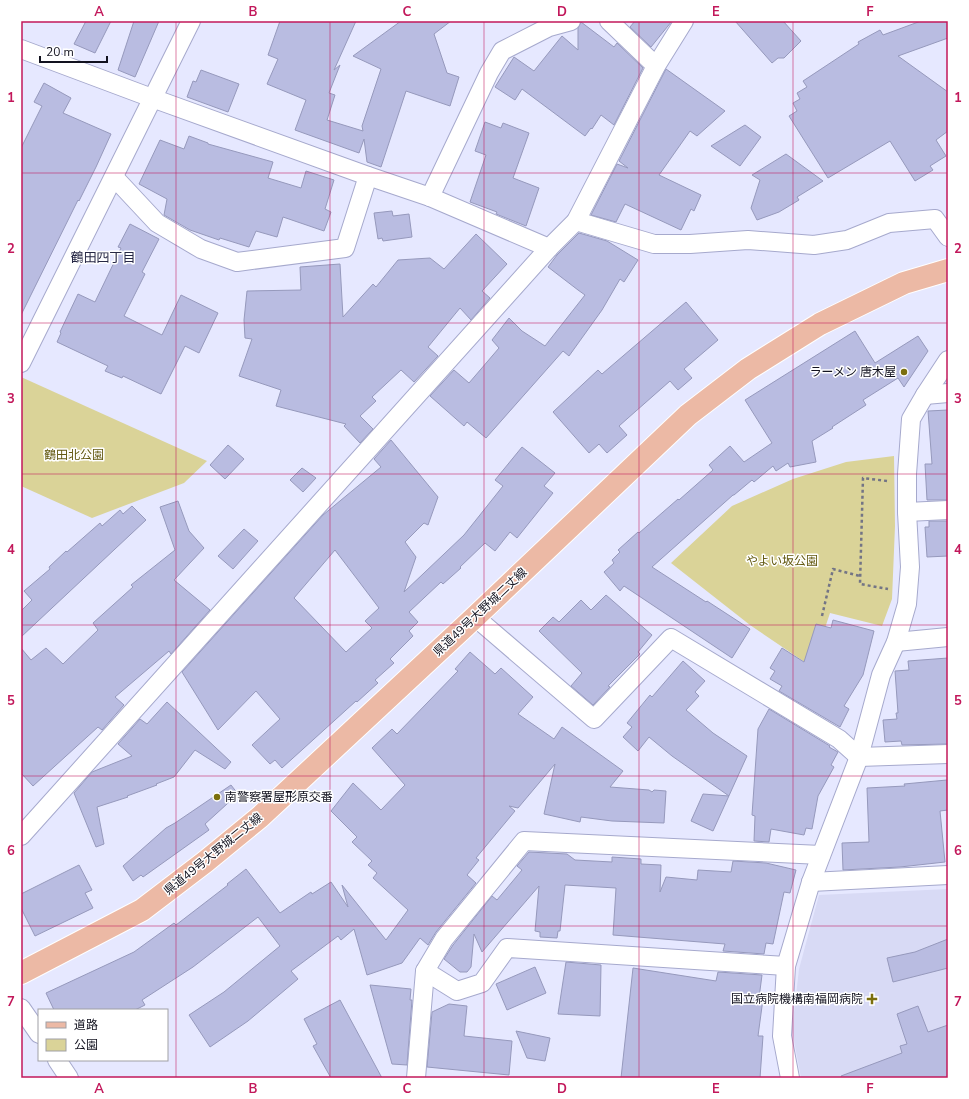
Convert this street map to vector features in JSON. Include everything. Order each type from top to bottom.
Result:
[{"type":"main road","name":"県道49号大野城二丈線","points":[[21,973],[142,910],[205,862],[260,817],[475,617],[688,415],[748,369],[820,324],[904,283],[948,270]]},
{"type":"street","points":[[21,363],[191,21]]},
{"type":"street","points":[[430,197],[489,73],[502,52],[549,27],[571,21]]},
{"type":"street","points":[[609,21],[656,66]]},
{"type":"street","points":[[21,836],[549,248],[576,221],[656,66],[684,21]]},
{"type":"street","points":[[22,52],[430,197],[549,248]]},
{"type":"street","points":[[114,177],[157,223],[201,249],[236,262],[345,248],[368,176]]},
{"type":"street","points":[[576,221],[654,244],[690,244],[748,240],[814,245],[847,240],[889,223],[935,219],[948,237]]},
{"type":"street","points":[[790,1078],[782,1036],[786,966],[811,882],[859,757],[881,675],[896,642],[907,604],[910,567],[907,512],[907,474],[911,420],[925,394],[948,360]]},
{"type":"street","points":[[925,394],[948,393]]},
{"type":"street","points":[[907,512],[948,510]]},
{"type":"street","points":[[475,617],[594,719],[671,638],[839,739],[859,757],[948,754]]},
{"type":"street","points":[[896,642],[948,636]]},
{"type":"street","points":[[416,1078],[425,971],[444,939],[524,841],[821,855]]},
{"type":"street","points":[[811,882],[948,874]]},
{"type":"street","points":[[425,971],[457,991],[482,983],[507,948],[786,966]]},
{"type":"street","points":[[21,1008],[38,1033]]},
{"type":"street","points":[[58,1061],[69,1078]]},
{"type":"path","points":[[889,589],[860,584],[860,576],[863,478],[890,482]]},
{"type":"path","points":[[822,616],[833,569],[860,576]]},
{"type":"shaded area","name":"国立病院機構南福岡病院","points":[[948,889],[948,1078],[801,1078],[792,1030],[799,969],[819,895]]},
{"type":"green space","name":"鶴田北公園","points":[[21,377],[207,461],[184,483],[92,518],[21,486]]},
{"type":"green space","name":"やよい坂公園","points":[[894,456],[895,526],[892,599],[882,626],[830,613],[812,667],[750,625],[671,563],[732,506],[793,479],[846,462]]},
{"type":"building","points":[[86,21],[111,21],[95,53],[74,44]]},
{"type":"building","points":[[134,21],[159,21],[135,77],[118,70]]},
{"type":"building","points":[[280,21],[356,21],[334,70],[340,65],[329,93],[335,95],[327,120],[363,131],[362,126],[381,69],[353,56],[401,21],[451,21],[434,34],[447,73],[459,77],[450,106],[406,91],[381,167],[367,162],[364,139],[359,153],[295,130],[306,100],[267,84],[278,59],[268,55]]},
{"type":"building","points":[[635,21],[672,21],[651,47],[630,27]]},
{"type":"building","points":[[735,21],[783,21],[801,41],[784,58],[778,58],[772,63]]},
{"type":"building","points":[[921,21],[948,21],[948,38],[898,56],[948,92],[948,131],[936,140],[946,156],[930,166],[933,170],[915,181],[890,141],[828,178],[789,116],[797,111],[793,103],[800,99],[797,93],[807,87],[803,81],[859,44],[858,42],[880,30],[883,35]]},
{"type":"building","points":[[581,22],[614,47],[617,43],[643,68],[614,125],[601,115],[592,129],[591,128],[585,136],[522,89],[515,100],[495,87],[514,57],[534,71],[562,36],[578,50],[578,28]]},
{"type":"building","points":[[666,69],[725,111],[697,136],[690,131],[659,175],[701,195],[694,211],[691,209],[681,230],[625,204],[616,222],[591,215],[617,164],[628,168],[619,161]]},
{"type":"building","points":[[201,70],[239,84],[228,112],[187,97],[193,81],[196,82]]},
{"type":"building","points":[[44,83],[71,98],[63,113],[111,134],[96,167],[21,315],[21,148],[42,106],[34,102]]},
{"type":"building","points":[[485,122],[501,128],[503,123],[529,133],[513,178],[539,188],[526,226],[496,214],[497,212],[470,202],[486,155],[475,151]]},
{"type":"building","points":[[745,125],[761,137],[740,166],[711,146]]},
{"type":"building","points":[[189,136],[208,144],[273,162],[268,178],[301,188],[306,171],[334,180],[325,209],[331,212],[324,231],[283,217],[277,237],[256,231],[249,247],[220,238],[219,240],[190,230],[164,215],[167,199],[139,184],[160,140],[184,149]]},
{"type":"building","points":[[786,154],[823,181],[797,197],[799,200],[779,212],[757,220],[751,208],[760,180],[752,175]]},
{"type":"building","points":[[392,211],[393,216],[409,214],[412,237],[383,241],[382,238],[378,239],[374,213]]},
{"type":"building","points":[[130,224],[159,239],[142,272],[145,274],[124,316],[162,335],[181,295],[218,313],[199,353],[185,346],[161,394],[123,376],[122,378],[105,371],[108,366],[57,342],[61,333],[60,332],[78,294],[95,302],[121,248],[118,247]]},
{"type":"building","points":[[579,233],[607,241],[638,260],[624,282],[620,279],[602,310],[569,356],[563,351],[486,438],[467,422],[464,426],[430,396],[454,370],[469,383],[499,348],[492,340],[509,318],[522,331],[545,346],[585,295],[548,267],[557,255]]},
{"type":"building","points":[[476,234],[507,264],[482,291],[490,298],[471,320],[460,308],[428,347],[438,356],[414,382],[401,370],[372,397],[376,401],[360,416],[373,429],[360,443],[344,426],[346,424],[276,406],[281,390],[239,376],[252,339],[245,338],[244,320],[247,291],[301,290],[300,267],[340,264],[343,317],[373,284],[376,287],[398,260],[430,258],[444,269]]},
{"type":"building","points":[[686,302],[718,340],[684,369],[692,378],[678,390],[670,381],[619,426],[627,435],[607,453],[599,444],[589,453],[553,412],[598,370],[602,374]]},
{"type":"building","points":[[855,331],[875,363],[918,336],[928,351],[904,387],[898,378],[863,400],[866,405],[812,441],[816,462],[790,467],[788,463],[776,471],[773,466],[754,482],[752,480],[733,495],[652,567],[750,629],[732,658],[624,586],[620,591],[604,572],[614,563],[612,560],[620,552],[618,550],[713,470],[709,465],[730,446],[744,462],[772,443],[745,400]]},
{"type":"building","points":[[948,410],[948,500],[927,500],[925,464],[932,464],[928,411]]},
{"type":"building","points":[[391,440],[438,497],[428,525],[424,523],[405,542],[416,557],[404,592],[464,535],[503,486],[495,480],[522,447],[555,473],[544,486],[553,493],[517,538],[510,532],[495,551],[485,543],[460,567],[461,568],[443,584],[441,582],[409,612],[418,622],[409,631],[413,636],[390,659],[394,663],[375,680],[378,683],[282,768],[275,760],[270,764],[252,745],[280,719],[256,691],[218,730],[182,672],[323,515],[381,467],[374,459]],"holes":[[[335,550],[379,608],[365,621],[372,628],[346,652],[294,598]]]},
{"type":"building","points":[[228,445],[244,459],[225,479],[210,465]]},
{"type":"building","points":[[302,468],[316,478],[303,492],[290,480]]},
{"type":"building","points":[[178,501],[189,531],[204,548],[174,580],[210,610],[171,654],[169,651],[115,697],[124,705],[102,730],[98,727],[33,786],[21,773],[21,648],[31,660],[46,648],[63,664],[98,630],[93,623],[133,587],[131,585],[175,550],[160,507]]},
{"type":"building","points":[[132,506],[146,520],[21,637],[21,611],[32,600],[24,591],[50,569],[49,567],[66,551],[67,552],[100,523],[102,526],[120,510],[123,514]]},
{"type":"building","points":[[929,521],[948,521],[948,556],[927,557],[925,527],[929,527]]},
{"type":"building","points":[[244,529],[258,541],[233,569],[218,556]]},
{"type":"building","points":[[606,595],[652,635],[638,652],[640,654],[608,686],[610,687],[593,705],[571,686],[582,673],[539,631],[553,617],[559,622],[581,600],[591,610]]},
{"type":"building","points":[[833,620],[874,631],[863,675],[844,706],[849,709],[840,727],[779,691],[782,686],[770,679],[775,671],[770,668],[782,648],[804,662],[816,624],[831,628]]},
{"type":"building","points":[[470,652],[495,674],[501,668],[533,697],[518,714],[554,739],[562,727],[623,771],[610,787],[649,790],[652,792],[654,790],[666,791],[664,823],[612,821],[581,817],[580,822],[544,814],[555,764],[518,808],[509,806],[515,811],[476,858],[479,860],[467,875],[476,883],[436,932],[428,945],[420,938],[402,963],[367,975],[354,929],[341,940],[338,936],[291,971],[298,979],[248,1021],[210,1047],[189,1015],[224,992],[280,946],[258,917],[193,967],[142,1000],[145,1005],[137,1009],[54,1009],[46,993],[134,952],[174,923],[176,925],[228,885],[227,884],[246,869],[280,913],[311,892],[312,894],[331,882],[348,907],[342,885],[386,940],[408,910],[373,878],[377,873],[368,865],[372,861],[352,842],[357,837],[331,811],[353,783],[381,810],[405,785],[372,748],[392,729],[397,734],[458,671],[455,669]]},
{"type":"building","points":[[948,658],[948,744],[902,745],[901,741],[885,742],[883,720],[897,719],[896,713],[898,713],[895,671],[909,670],[908,661]]},
{"type":"building","points":[[683,661],[705,681],[695,692],[699,696],[686,710],[713,733],[747,756],[729,796],[672,756],[649,737],[638,751],[623,737],[632,727],[627,723],[650,695],[652,697]]},
{"type":"building","points":[[167,702],[231,762],[225,769],[195,750],[174,777],[127,796],[128,797],[97,807],[104,844],[96,847],[74,793],[92,772],[132,756],[118,744],[140,719],[147,724]]},
{"type":"building","points":[[769,709],[838,752],[831,765],[834,767],[818,796],[812,829],[806,828],[804,835],[771,829],[769,842],[754,841],[755,816],[752,815],[758,729]]},
{"type":"building","points":[[947,780],[948,810],[940,811],[945,862],[900,867],[843,870],[842,843],[869,842],[867,788],[905,786],[904,784]]},
{"type":"building","points":[[231,785],[238,794],[205,824],[209,830],[143,877],[141,875],[133,881],[123,866],[166,828]]},
{"type":"building","points":[[703,794],[729,796],[713,831],[691,821]]},
{"type":"building","points":[[529,852],[567,854],[575,860],[612,862],[612,857],[641,859],[641,864],[661,865],[660,892],[666,877],[697,880],[698,870],[731,872],[733,861],[766,863],[796,870],[790,893],[784,892],[773,944],[766,943],[764,954],[723,951],[725,944],[613,935],[616,888],[565,885],[560,931],[558,931],[557,938],[540,937],[540,932],[535,931],[539,886],[482,952],[474,934],[471,967],[467,972],[460,972],[444,959],[453,945],[492,896],[497,900],[522,870],[517,866]]},
{"type":"building","points":[[79,865],[92,890],[85,893],[93,908],[35,936],[21,908],[21,894]]},
{"type":"building","points":[[948,939],[948,968],[893,982],[887,958],[915,952]]},
{"type":"building","points":[[566,962],[601,965],[600,1016],[558,1014]]},
{"type":"building","points":[[535,967],[546,993],[507,1010],[496,984]]},
{"type":"building","points":[[633,968],[716,981],[718,972],[762,975],[759,998],[763,999],[758,1036],[763,1036],[760,1078],[621,1078]]},
{"type":"building","points":[[370,985],[411,989],[410,1000],[412,1000],[407,1065],[392,1064]]},
{"type":"building","points":[[340,1000],[382,1078],[331,1078],[313,1046],[317,1044],[304,1019]]},
{"type":"building","points":[[449,1004],[467,1006],[464,1036],[512,1041],[509,1075],[427,1067],[432,1012]]},
{"type":"building","points":[[918,1006],[928,1032],[948,1025],[948,1078],[842,1078],[841,1076],[902,1053],[900,1046],[907,1044],[897,1014]]},
{"type":"building","points":[[516,1031],[550,1038],[545,1061],[527,1058]]},
{"type":"place","name":"ラーメン 唐木屋","points":[[904,372]]},
{"type":"place","name":"南警察署屋形原交番","points":[[217,797]]},
{"type":"place","name":"国立病院機構南福岡病院","points":[[872,999]]},
{"type":"district","name":"鶴田四丁目","points":[[103,257]]}]
